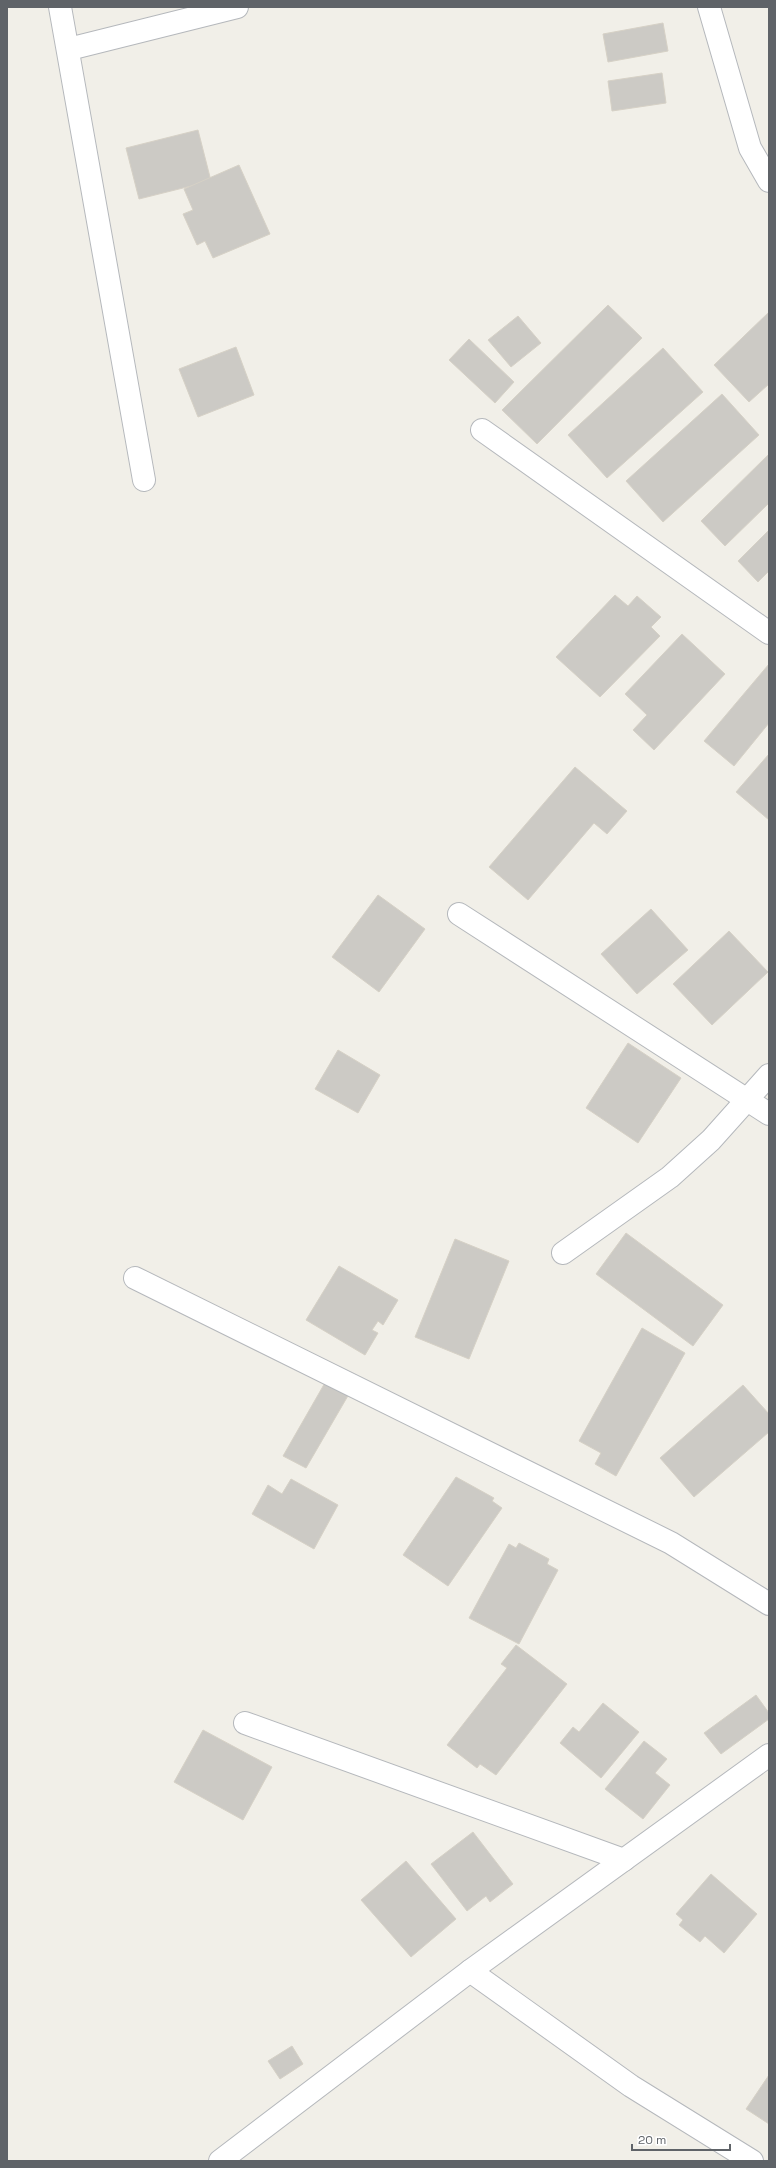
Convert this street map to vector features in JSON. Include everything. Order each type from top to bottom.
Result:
[{"type":"street","points":[[60,7],[69,49],[144,480]]},
{"type":"street","points":[[69,49],[237,7]]},
{"type":"street","points":[[709,7],[750,148],[769,181]]},
{"type":"street","points":[[482,430],[769,633]]},
{"type":"street","points":[[459,914],[745,1100],[769,1114]]},
{"type":"street","points":[[563,1253],[670,1177],[711,1140],[745,1100],[769,1075]]},
{"type":"street","points":[[135,1278],[671,1543],[769,1604]]},
{"type":"street","points":[[245,1722],[624,1860]]},
{"type":"street","points":[[220,2161],[470,1971],[769,1755]]},
{"type":"street","points":[[470,1971],[631,2086],[752,2161]]},
{"type":"building","points":[[663,23],[668,51],[608,62],[603,34]]},
{"type":"building","points":[[662,73],[666,103],[612,111],[608,81]]},
{"type":"building","points":[[198,130],[211,181],[139,199],[126,148]]},
{"type":"building","points":[[239,165],[270,234],[213,258],[205,241],[197,245],[183,214],[193,210],[184,189]]},
{"type":"building","points":[[608,305],[642,338],[537,444],[502,410]]},
{"type":"building","points":[[769,312],[769,384],[749,402],[714,365]]},
{"type":"building","points":[[518,316],[541,343],[511,367],[488,340]]},
{"type":"building","points":[[469,339],[514,382],[495,403],[449,360]]},
{"type":"building","points":[[236,347],[254,395],[198,417],[179,369]]},
{"type":"building","points":[[663,348],[703,392],[607,478],[568,435]]},
{"type":"building","points":[[722,394],[759,435],[663,522],[626,481]]},
{"type":"building","points":[[769,454],[769,503],[725,546],[701,521]]},
{"type":"building","points":[[769,530],[769,571],[758,582],[738,561]]},
{"type":"building","points":[[615,595],[628,606],[637,596],[661,617],[651,627],[660,636],[600,697],[556,657]]},
{"type":"building","points":[[682,634],[725,674],[654,750],[633,730],[647,715],[625,694]]},
{"type":"building","points":[[769,664],[769,723],[734,766],[704,741]]},
{"type":"building","points":[[769,754],[769,820],[736,792]]},
{"type":"building","points":[[575,767],[627,811],[607,834],[594,823],[528,900],[489,867]]},
{"type":"building","points":[[378,895],[425,929],[379,992],[332,957]]},
{"type":"building","points":[[651,909],[688,950],[637,994],[601,954]]},
{"type":"building","points":[[729,931],[768,972],[712,1025],[673,984]]},
{"type":"building","points":[[628,1043],[681,1078],[638,1143],[586,1108]]},
{"type":"building","points":[[338,1050],[380,1075],[358,1113],[315,1089]]},
{"type":"building","points":[[626,1233],[723,1305],[693,1346],[596,1274]]},
{"type":"building","points":[[455,1239],[509,1261],[469,1359],[415,1337]]},
{"type":"building","points":[[339,1266],[398,1300],[383,1325],[378,1321],[372,1330],[378,1333],[365,1355],[306,1320]]},
{"type":"building","points":[[642,1328],[685,1353],[616,1476],[595,1464],[601,1453],[579,1441]]},
{"type":"building","points":[[326,1381],[349,1394],[306,1468],[283,1456]]},
{"type":"building","points":[[743,1385],[769,1414],[769,1432],[694,1497],[660,1458]]},
{"type":"building","points":[[456,1477],[494,1498],[492,1501],[502,1508],[448,1586],[403,1555]]},
{"type":"building","points":[[291,1479],[338,1505],[314,1549],[252,1514],[268,1485],[282,1494]]},
{"type":"building","points":[[519,1543],[549,1559],[547,1564],[558,1570],[519,1644],[469,1618],[509,1544],[516,1548]]},
{"type":"building","points":[[516,1645],[567,1684],[496,1775],[480,1764],[477,1768],[447,1745],[507,1668],[501,1664]]},
{"type":"building","points":[[756,1695],[769,1713],[769,1719],[721,1754],[704,1733]]},
{"type":"building","points":[[603,1703],[639,1732],[601,1778],[560,1743],[573,1727],[579,1732]]},
{"type":"building","points":[[203,1730],[272,1767],[243,1820],[174,1782]]},
{"type":"building","points":[[644,1741],[667,1759],[655,1773],[670,1785],[643,1819],[605,1789]]},
{"type":"building","points":[[473,1832],[513,1884],[490,1902],[486,1896],[467,1911],[431,1864]]},
{"type":"building","points":[[406,1861],[456,1919],[411,1957],[361,1900]]},
{"type":"building","points":[[711,1874],[757,1914],[724,1953],[705,1936],[700,1942],[679,1925],[683,1920],[676,1914]]},
{"type":"building","points":[[292,2046],[303,2064],[280,2079],[268,2061]]},
{"type":"building","points":[[769,2075],[769,2124],[746,2109]]}]
